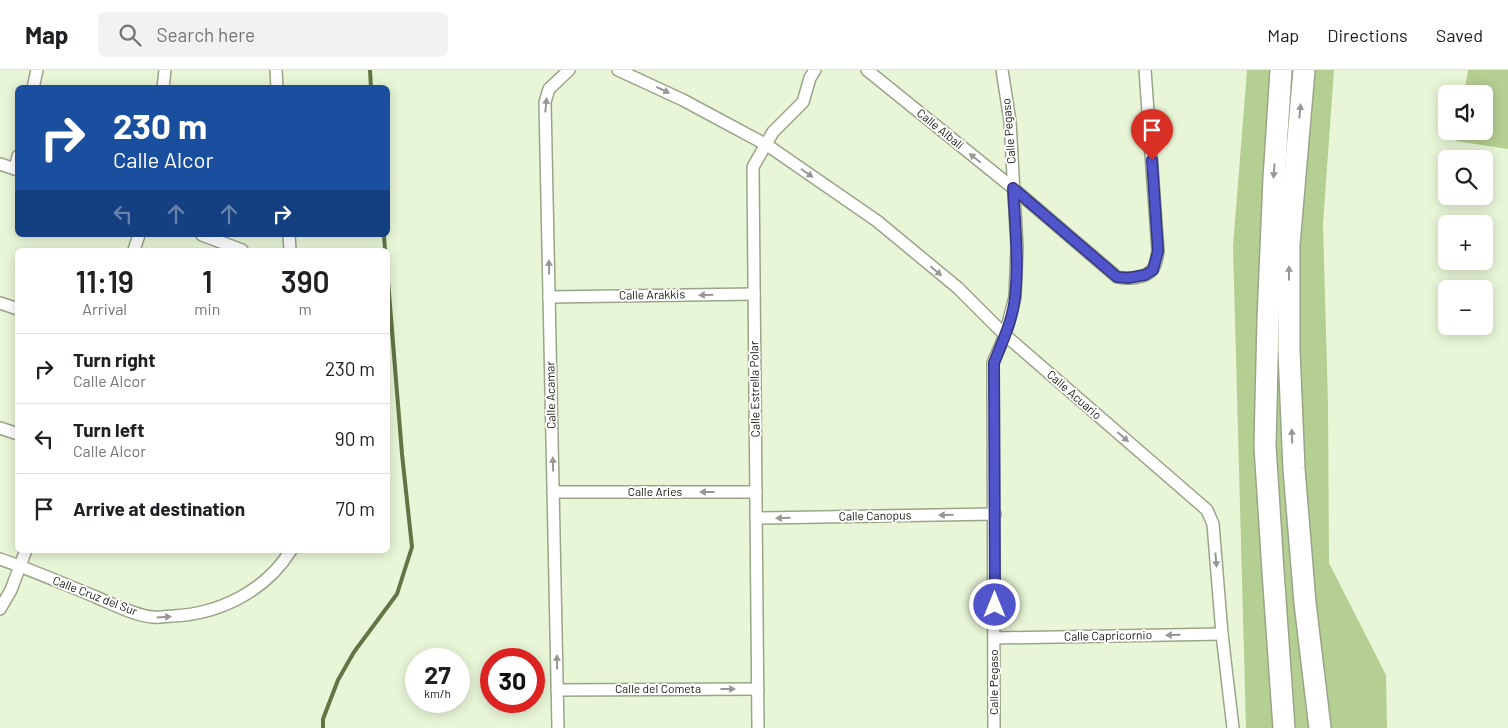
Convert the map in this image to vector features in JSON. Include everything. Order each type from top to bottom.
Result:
[{"type":"highway","points":[[1281,70],[1274,179],[1265,446],[1284,728]]},
{"type":"highway","points":[[1304,70],[1289,244],[1289,351],[1294,469],[1305,603],[1320,728]]},
{"type":"highway","points":[[1268,320],[1272,444],[1280,570],[1298,728]]},
{"type":"highway","points":[[1294,469],[1327,707],[1332,728]]},
{"type":"street","points":[[34,85],[37,70]]},
{"type":"street","points":[[163,85],[165,70]]},
{"type":"street","points":[[276,70],[277,85]]},
{"type":"street","name":"Calle Acamar","points":[[558,728],[545,102],[550,89],[569,70]]},
{"type":"street","points":[[618,70],[683,100],[767,145]]},
{"type":"street","name":"Calle Estrella Polar","points":[[758,728],[753,168],[773,132],[803,102],[814,70]]},
{"type":"street","name":"Calle Albalí","points":[[867,70],[1013,188],[1117,277],[1128,278],[1145,275],[1153,270],[1158,251],[1144,70]]},
{"type":"street","name":"Calle Pegaso","points":[[994,728],[994,363],[1005,336],[1015,297],[1017,247],[1010,121],[1002,70]]},
{"type":"street","name":"Calle Acuario","points":[[767,145],[877,221],[958,288],[1005,336],[1207,510],[1213,524],[1222,634],[1233,728]]},
{"type":"street","points":[[0,164],[15,170]]},
{"type":"street","points":[[207,237],[237,248]]},
{"type":"street","name":"Calle Arakkis","points":[[549,297],[754,294]]},
{"type":"street","points":[[0,303],[15,309]]},
{"type":"street","points":[[0,428],[15,433]]},
{"type":"street","name":"Calle Aries","points":[[553,492],[756,492]]},
{"type":"street","name":"Calle Canopus","points":[[756,518],[994,514]]},
{"type":"street","points":[[0,609],[11,590],[25,553]]},
{"type":"street","name":"Calle Cruz del Sur","points":[[0,559],[122,609],[152,617],[186,615],[226,606],[257,588],[289,553]]},
{"type":"street","name":"Calle Capricornio","points":[[995,638],[1222,634]]},
{"type":"street","name":"Calle del Cometa","points":[[557,690],[758,689]]},
{"type":"green space","points":[[1247,70],[1334,70],[1323,224],[1328,404],[1329,563],[1386,675],[1387,728],[1246,728],[1233,246]]},
{"type":"green space","points":[[1468,70],[1508,70],[1508,149],[1456,141],[1493,140],[1493,85],[1466,85]]},
{"type":"waterway","points":[[370,70],[371,85]]},
{"type":"waterway","points":[[384,237],[385,248]]},
{"type":"waterway","points":[[323,728],[323,719],[338,680],[354,652],[397,594],[412,547],[402,454],[390,306]]},
{"type":"route","points":[[995,605],[994,363],[1005,336],[1015,297],[1017,247],[1013,188],[1117,277],[1128,278],[1145,275],[1153,270],[1158,251],[1152,160]]}]
